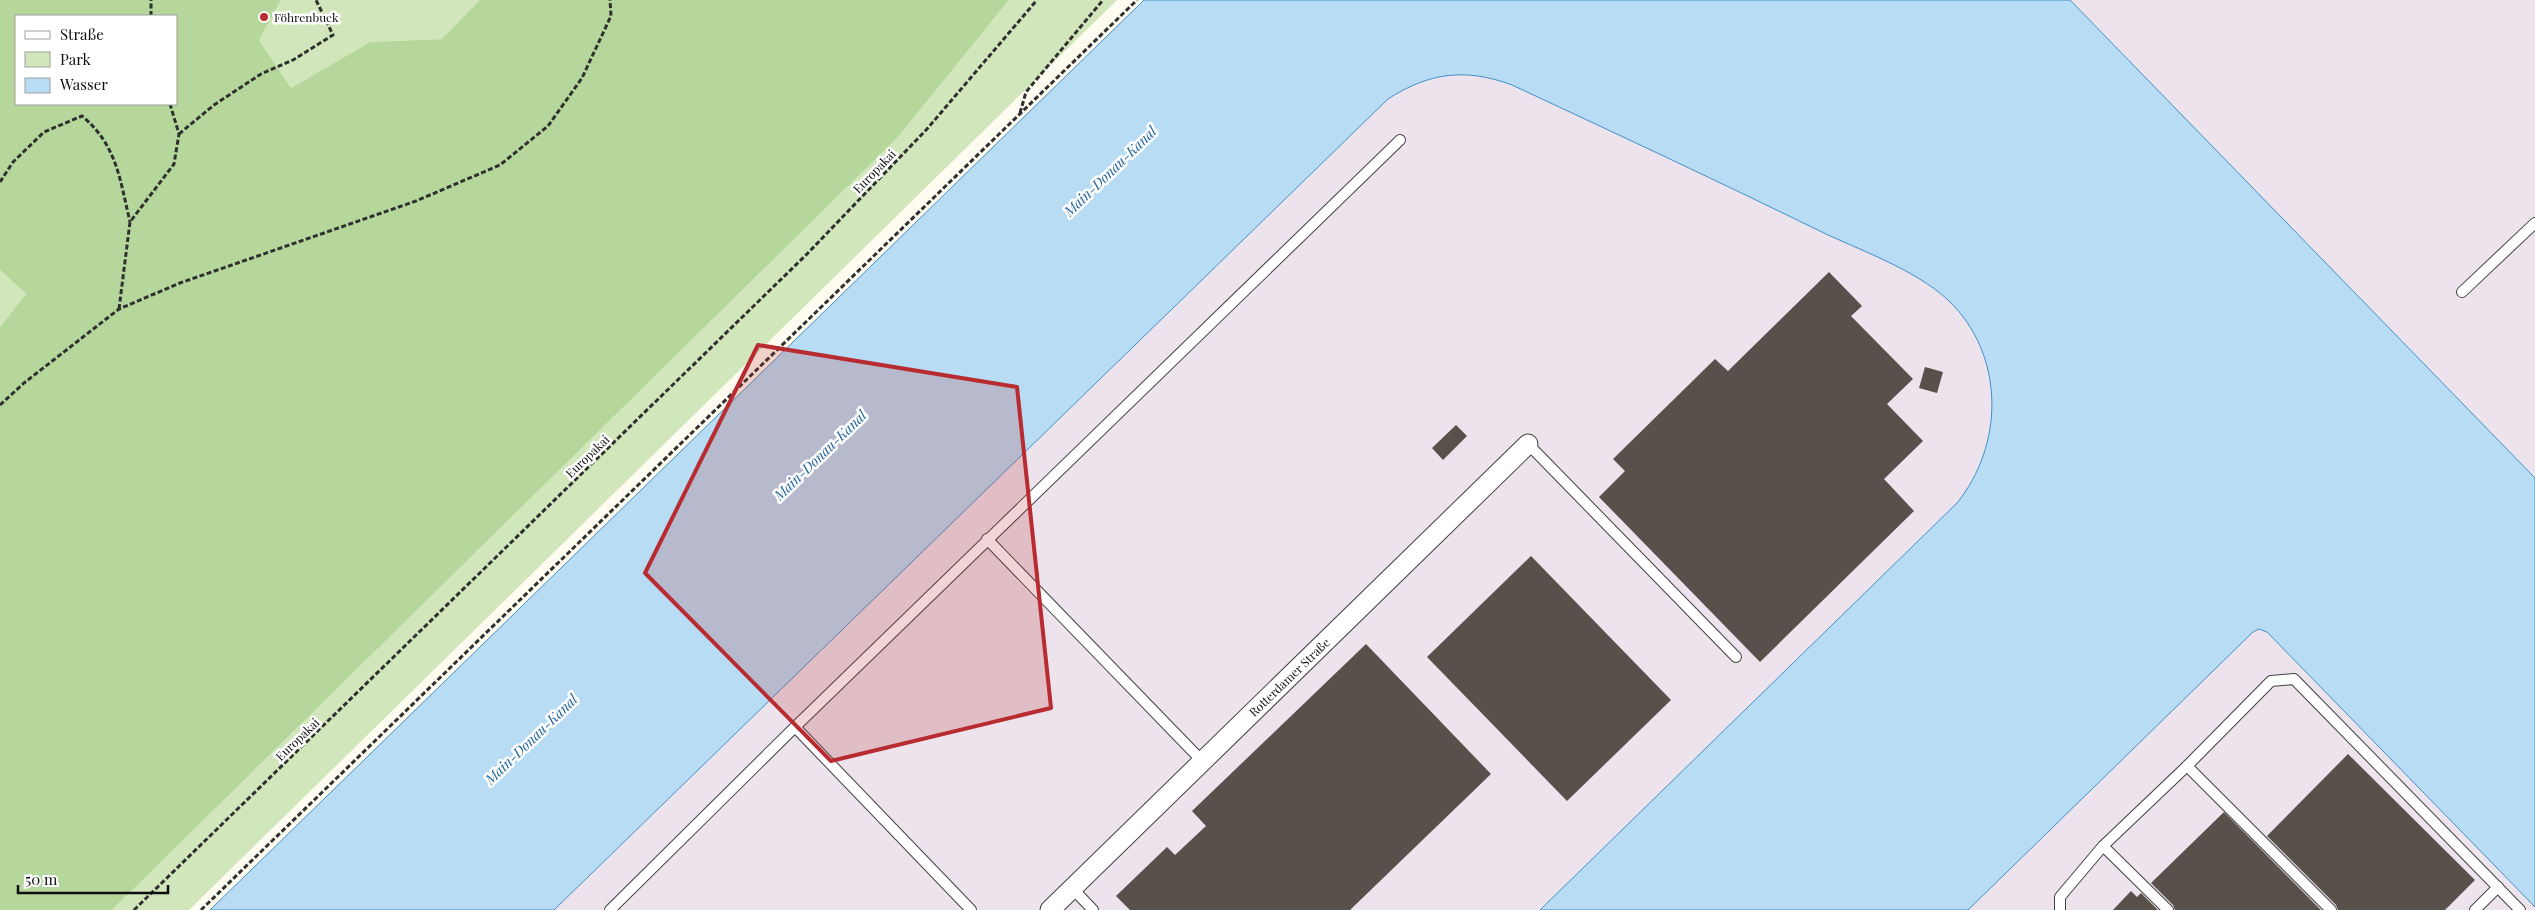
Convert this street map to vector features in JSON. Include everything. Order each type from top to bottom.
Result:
[{"type":"street","name":"Rotterdamer Straße","points":[[1050,910],[1528,444]]},
{"type":"lane","points":[[610,910],[987,539],[1400,140]]},
{"type":"lane","points":[[2462,292],[2535,223]]},
{"type":"lane","points":[[1528,444],[1736,657]]},
{"type":"lane","points":[[987,539],[1203,762]]},
{"type":"lane","points":[[2060,910],[2060,897],[2103,846],[2187,766],[2271,681],[2294,679],[2520,910]]},
{"type":"lane","points":[[795,727],[971,910]]},
{"type":"lane","points":[[2187,766],[2331,910]]},
{"type":"lane","points":[[2103,846],[2168,910]]},
{"type":"lane","points":[[2475,910],[2498,887]]},
{"type":"lane","points":[[1072,888],[1093,910]]},
{"type":"path","points":[[151,0],[151,15]]},
{"type":"path","points":[[179,134],[214,105],[261,74],[293,60],[333,34],[316,0]]},
{"type":"path","points":[[0,405],[24,383],[119,309],[180,283],[416,201],[500,165],[548,126],[582,78],[610,16],[610,0]]},
{"type":"path","name":"Europakai","points":[[134,910],[807,254],[926,129],[1037,0]]},
{"type":"path","points":[[1019,115],[1026,92],[1103,0]]},
{"type":"path","points":[[201,910],[1137,0]]},
{"type":"path","points":[[130,222],[174,164],[179,134],[170,105]]},
{"type":"path","points":[[0,182],[13,162],[44,132],[82,116],[97,128],[115,157],[130,222],[119,309]]},
{"type":"highlighted area","points":[[758,345],[1017,387],[1051,708],[831,761],[645,573]]},
{"type":"shaded area","points":[[1480,0],[2535,0],[2535,910],[554,910],[1371,115]]},
{"type":"green space","points":[[0,0],[281,0],[259,40],[291,88],[370,42],[442,39],[480,0],[1009,0],[898,137],[112,910],[0,910],[0,327],[26,294],[0,270]]},
{"type":"green space","points":[[281,0],[480,0],[443,39],[370,42],[291,88],[259,40]]},
{"type":"green space","points":[[1009,0],[1117,0],[189,910],[112,910],[898,137]]},
{"type":"green space","points":[[0,270],[26,294],[0,327]]},
{"type":"water","name":"Main-Donau-Kanal","points":[[1144,0],[2070,0],[2535,478],[2535,907],[2267,632],[2259,629],[2253,632],[1968,910],[1540,910],[1957,503],[1972,480],[1983,456],[1990,430],[1992,404],[1989,377],[1982,352],[1971,328],[1954,306],[1941,294],[1911,274],[1512,85],[1479,76],[1464,75],[1434,78],[1419,83],[1388,99],[554,910],[210,910]]},
{"type":"building","points":[[1829,272],[1862,306],[1851,316],[1913,379],[1887,404],[1923,441],[1884,479],[1914,511],[1760,662],[1599,497],[1625,471],[1613,459],[1715,359],[1728,371]]},
{"type":"building","points":[[1925,367],[1943,372],[1937,393],[1919,388]]},
{"type":"building","points":[[1456,425],[1467,436],[1443,460],[1432,448]]},
{"type":"building","points":[[1531,556],[1671,700],[1567,801],[1427,657]]},
{"type":"building","points":[[1366,644],[1491,774],[1350,910],[1130,910],[1116,896],[1167,847],[1175,855],[1206,826],[1192,811]]},
{"type":"building","points":[[2348,754],[2475,880],[2445,910],[2338,910],[2336,905],[2267,836]]},
{"type":"building","points":[[2224,812],[2321,910],[2175,910],[2173,905],[2151,883]]},
{"type":"building","points":[[2131,891],[2137,897],[2141,893],[2158,910],[2113,910]]},
{"type":"place","name":"Föhrenbuck","points":[[264,17]]}]
